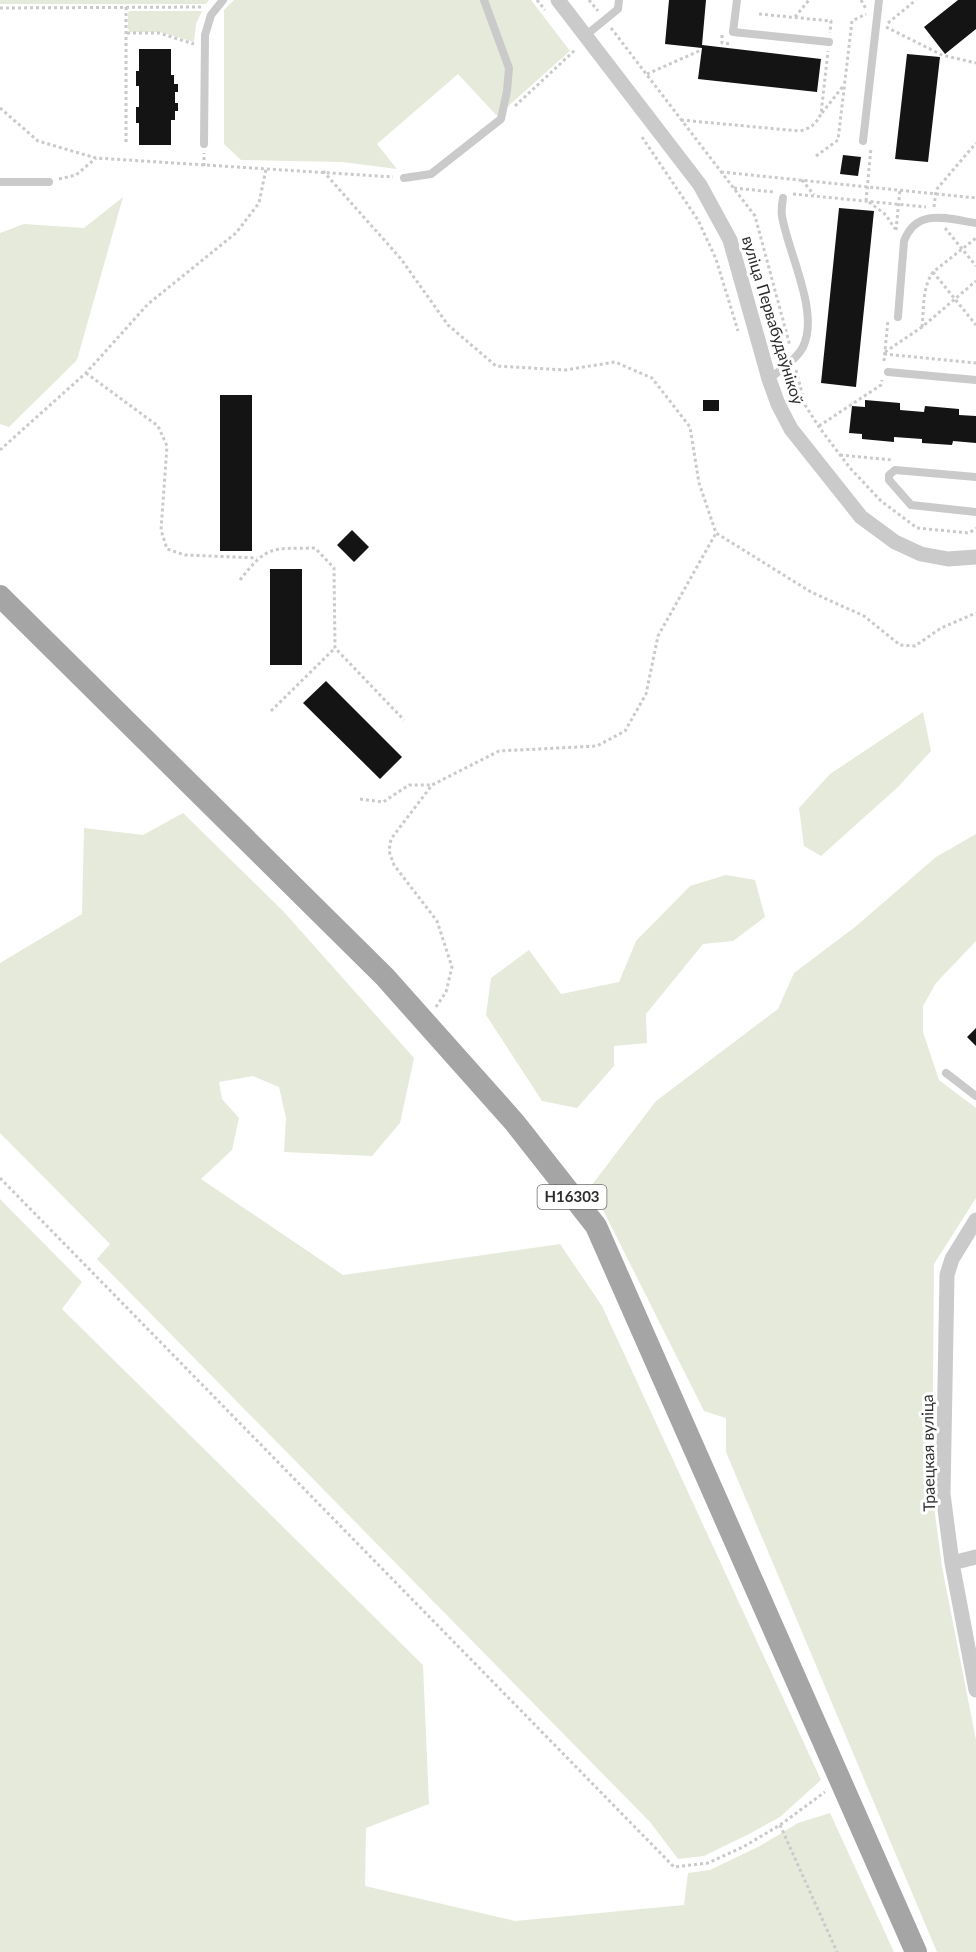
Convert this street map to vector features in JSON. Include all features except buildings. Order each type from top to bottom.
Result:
[{"type":"main road","name":"Н16303","points":[[0,596],[385,978],[515,1123],[596,1226],[916,1952]]},
{"type":"street","name":"вуліца Первабудаўнікоў","points":[[558,0],[700,185],[716,212],[730,240],[769,379],[778,404],[791,429],[861,517],[895,542],[921,554],[948,559],[976,557]]},
{"type":"street","name":"Траецкая вуліца","points":[[976,1220],[951,1259],[947,1275],[943,1494],[952,1563],[976,1690]]},
{"type":"street","points":[[952,1563],[976,1557]]},
{"type":"lane","points":[[204,144],[205,35],[209,21],[224,0]]},
{"type":"lane","points":[[404,178],[431,174],[501,119],[509,68],[484,0]]},
{"type":"lane","points":[[585,36],[618,9],[619,0]]},
{"type":"lane","points":[[737,0],[733,33],[829,42]]},
{"type":"lane","points":[[863,141],[879,0]]},
{"type":"lane","points":[[0,182],[49,182]]},
{"type":"lane","points":[[769,379],[794,359],[802,349],[807,335],[808,322],[807,309],[781,215],[781,195]]},
{"type":"lane","points":[[898,317],[904,241],[907,232],[922,219],[976,223]]},
{"type":"lane","points":[[885,370],[976,380]]},
{"type":"lane","points":[[976,477],[895,470],[889,475],[889,480],[912,505],[976,512]]},
{"type":"lane","points":[[946,1073],[976,1096]]},
{"type":"path","points":[[589,0],[755,216],[805,405],[819,427],[850,468],[881,501],[917,528],[969,533],[976,528]]},
{"type":"path","points":[[795,17],[809,0]]},
{"type":"path","points":[[816,156],[838,140],[852,21],[868,12],[861,0]]},
{"type":"path","points":[[916,0],[885,26],[942,55],[976,63]]},
{"type":"path","points":[[126,7],[126,145]]},
{"type":"path","points":[[0,8],[217,7]]},
{"type":"path","points":[[759,14],[831,21],[821,114]]},
{"type":"path","points":[[126,33],[159,33],[195,44]]},
{"type":"path","points":[[501,119],[575,50]]},
{"type":"path","points":[[646,74],[699,51]]},
{"type":"path","points":[[681,120],[799,131],[813,126],[845,83]]},
{"type":"path","points":[[0,108],[38,141],[96,158],[404,178]]},
{"type":"path","points":[[791,194],[934,208],[936,190],[976,143]]},
{"type":"path","points":[[49,182],[76,175],[96,158]]},
{"type":"path","points":[[0,450],[86,373],[148,304],[236,233],[259,203],[266,169]]},
{"type":"path","points":[[323,171],[401,259],[448,325],[496,366],[566,370],[615,362],[652,378],[690,427],[699,483],[716,533],[811,592],[864,616],[900,645],[915,646],[941,628],[976,613]]},
{"type":"path","points":[[721,172],[976,198]]},
{"type":"path","points":[[802,180],[814,196]]},
{"type":"path","points":[[734,188],[781,195]]},
{"type":"path","points":[[867,201],[885,215],[896,231],[900,190]]},
{"type":"path","points":[[942,226],[976,266]]},
{"type":"path","points":[[922,327],[926,285],[933,272],[976,238]]},
{"type":"path","points":[[933,272],[976,325]]},
{"type":"path","points":[[884,353],[922,327],[976,281]]},
{"type":"path","points":[[819,427],[881,385],[885,370],[884,353],[888,319]]},
{"type":"path","points":[[884,353],[976,363]]},
{"type":"path","points":[[86,373],[158,426],[167,446],[161,530],[167,549],[185,555],[257,558]]},
{"type":"path","points":[[426,1023],[446,992],[452,967],[436,921],[394,865],[389,851],[391,839],[432,786],[499,751],[597,746],[625,731],[646,694],[658,636],[716,533]]},
{"type":"path","points":[[240,580],[257,558],[275,549],[315,548],[334,568],[335,648],[404,720]]},
{"type":"path","points":[[271,711],[335,648]]},
{"type":"path","points":[[360,799],[383,802],[409,786],[432,786]]},
{"type":"path","points":[[0,1178],[674,1867],[708,1863],[742,1847],[780,1826],[841,1780]]},
{"type":"path","points":[[780,1826],[837,1952]]},
{"type":"green space","points":[[0,0],[209,0],[206,4],[0,4]]},
{"type":"green space","points":[[234,0],[531,0],[570,51],[497,116],[458,74],[377,144],[397,169],[342,162],[241,160],[224,144],[224,10]]},
{"type":"green space","points":[[130,11],[202,11],[196,24],[194,42],[160,32],[130,32],[128,13]]},
{"type":"green space","points":[[123,197],[77,360],[9,427],[0,424],[0,233],[24,224],[84,228]]},
{"type":"green space","points":[[923,712],[931,751],[897,788],[821,856],[804,846],[799,808],[830,774]]},
{"type":"green space","points":[[183,813],[284,912],[414,1058],[400,1123],[372,1156],[284,1152],[286,1118],[279,1087],[253,1076],[219,1082],[222,1099],[239,1118],[232,1150],[201,1179],[343,1275],[560,1244],[602,1306],[821,1780],[780,1817],[704,1856],[678,1859],[650,1822],[97,1259],[110,1244],[0,1133],[0,963],[82,914],[84,828],[143,835]]},
{"type":"green space","points":[[976,834],[976,941],[936,983],[923,1006],[923,1032],[939,1080],[976,1108],[976,1198],[934,1264],[932,1491],[942,1567],[976,1740],[976,1952],[937,1952],[726,1452],[726,1418],[704,1411],[591,1186],[656,1101],[778,1009],[794,973],[855,927],[936,857]]},
{"type":"green space","points":[[726,875],[755,880],[765,917],[733,941],[703,944],[646,1014],[647,1043],[614,1046],[614,1066],[577,1108],[542,1101],[486,1015],[491,978],[529,950],[561,994],[619,982],[636,941],[690,886]]},
{"type":"green space","points":[[0,1199],[82,1282],[62,1309],[423,1665],[429,1804],[366,1828],[365,1886],[515,1921],[684,1905],[688,1873],[710,1870],[760,1846],[798,1823],[830,1813],[894,1952],[0,1952]]}]
